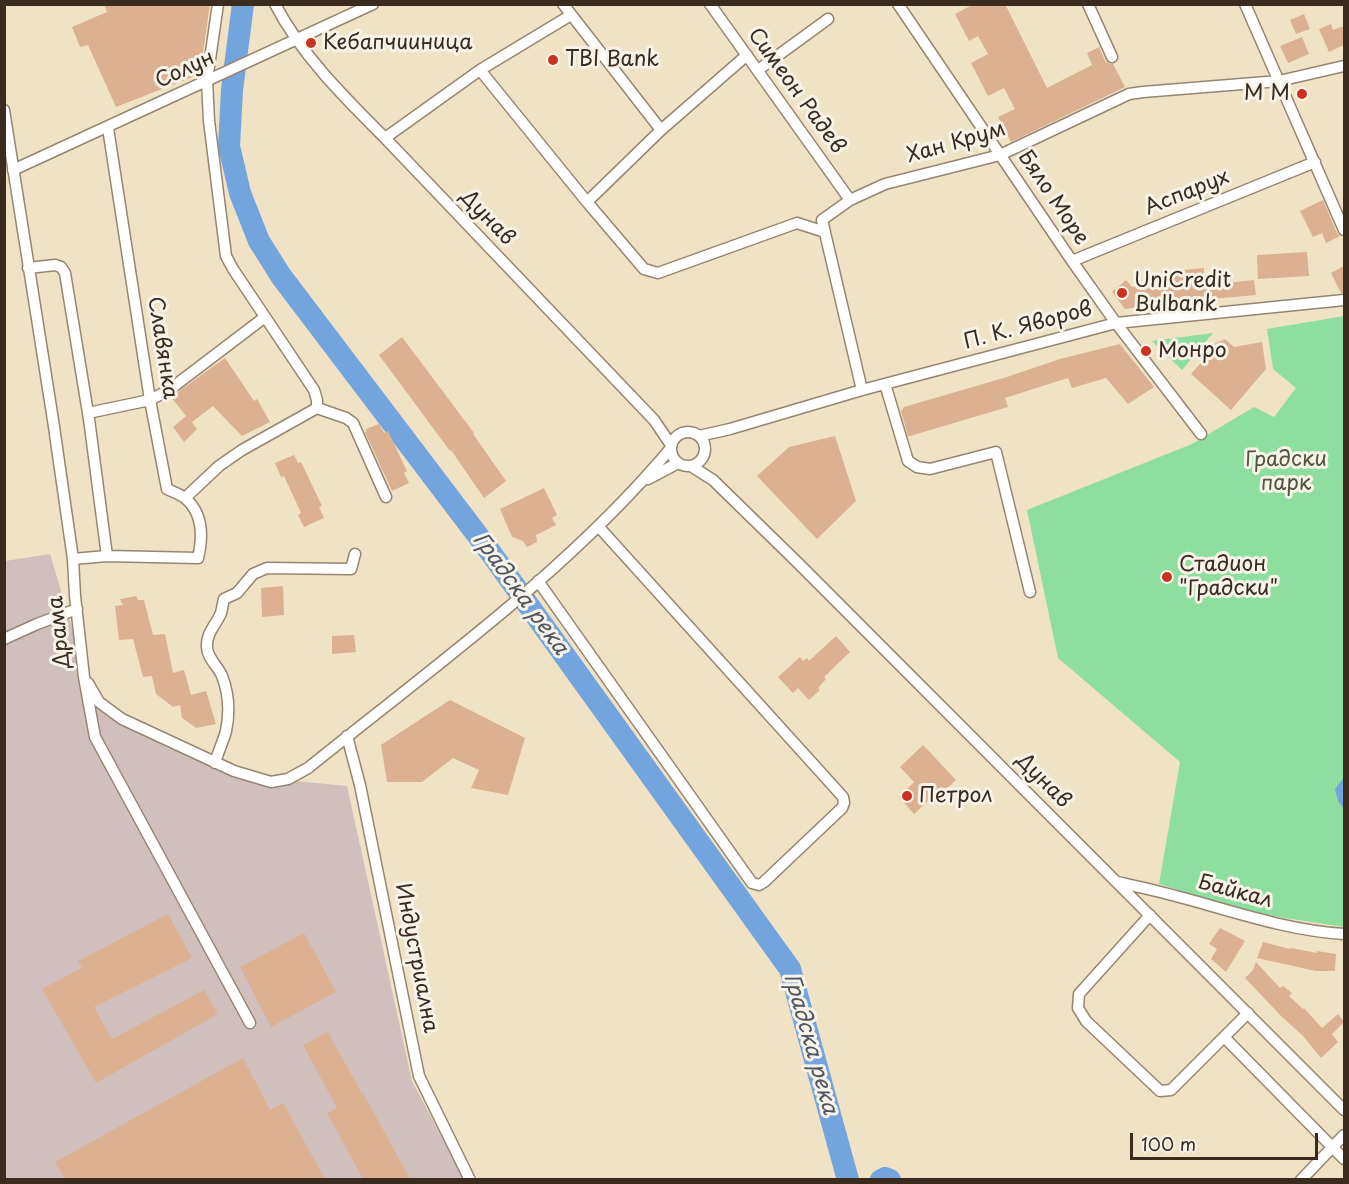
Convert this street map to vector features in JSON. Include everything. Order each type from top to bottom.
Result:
[{"type":"street","points":[[218,4],[207,80],[209,121],[226,256],[232,269],[314,390],[317,408]]},
{"type":"street","name":"Дунав","points":[[275,4],[296,39],[340,94],[385,138],[654,420],[671,447]]},
{"type":"street","name":"Солун","points":[[13,170],[374,4]]},
{"type":"street","points":[[563,4],[661,130]]},
{"type":"street","name":"Симеон Радев","points":[[710,4],[850,200]]},
{"type":"street","name":"Бяло Море","points":[[898,4],[1072,261],[1201,434]]},
{"type":"street","points":[[1088,4],[1112,57]]},
{"type":"street","points":[[1245,4],[1344,230]]},
{"type":"street","points":[[385,138],[480,70],[571,15]]},
{"type":"street","points":[[758,70],[828,19]]},
{"type":"street","points":[[587,202],[661,130],[747,55]]},
{"type":"street","name":"Хан Крум","points":[[825,232],[822,220],[850,200],[885,184],[1000,155],[1129,94],[1279,81],[1344,66]]},
{"type":"street","points":[[480,70],[644,269],[658,273],[797,223],[825,232],[862,390]]},
{"type":"street","name":"Драма","points":[[4,110],[6,140],[13,170],[53,420],[73,559],[84,677],[99,702],[122,719],[234,771],[271,782],[288,778],[308,768],[507,610],[538,581]]},
{"type":"street","name":"Славянка","points":[[107,556],[198,558],[202,542],[200,523],[192,506],[184,498],[167,489],[150,400],[108,128]]},
{"type":"street","name":"Аспарух","points":[[1072,261],[1316,162]]},
{"type":"street","points":[[28,268],[55,265],[61,267],[65,273],[88,413],[107,556],[73,559]]},
{"type":"street","name":"П. К. Яворов","points":[[699,436],[1116,323],[1344,300]]},
{"type":"street","points":[[88,413],[150,400],[169,390],[265,317]]},
{"type":"street","points":[[885,384],[908,461],[917,467],[930,469],[996,452],[1030,592]]},
{"type":"street","points":[[184,498],[219,466],[242,450],[317,408],[346,418],[353,423],[386,497]]},
{"type":"street","name":"Дунав","points":[[654,420],[679,434]]},
{"type":"street","name":"П. К. Яворов","points":[[705,447],[730,429]]},
{"type":"street","points":[[598,526],[843,797],[842,808],[759,885],[752,883],[538,581],[643,482],[679,434],[689,432],[699,436],[705,447],[699,463],[683,466],[671,454],[671,447]]},
{"type":"street","name":"Дунав","points":[[702,459],[713,480]]},
{"type":"street","points":[[643,482],[678,463]]},
{"type":"street","name":"Дунав","points":[[691,466],[713,480],[798,563],[1344,1110]]},
{"type":"street","points":[[215,763],[229,712],[227,691],[221,672],[212,662],[206,649],[209,632],[220,614],[224,599],[237,593],[253,574],[267,568],[351,569],[355,554]]},
{"type":"street","points":[[4,639],[77,609]]},
{"type":"street","points":[[84,677],[95,737],[250,1023]]},
{"type":"street","name":"Индустриална","points":[[347,736],[363,796],[419,1076],[470,1179]]},
{"type":"street","name":"Байкал","points":[[1117,882],[1262,921],[1344,934]]},
{"type":"street","points":[[1150,915],[1079,994],[1078,1008],[1086,1021],[1160,1090],[1171,1090],[1248,1013]]},
{"type":"street","points":[[1224,1037],[1344,1158]]},
{"type":"street","points":[[1301,1179],[1344,1135]]},
{"type":"shaded area","points":[[50,554],[95,704],[264,778],[347,786],[412,1081],[464,1179],[5,1180],[5,561]]},
{"type":"green space","name":"Градски парк","points":[[1344,316],[1344,927],[1259,914],[1159,884],[1180,762],[1058,658],[1027,510],[1192,444],[1254,407],[1274,417],[1296,388],[1273,369],[1267,329]]},
{"type":"green space","points":[[1213,333],[1182,370],[1152,341]]},
{"type":"water","points":[[1344,777],[1344,809],[1338,801],[1335,789]]},
{"type":"building","points":[[104,4],[210,4],[200,74],[116,107],[88,45],[80,47],[72,27],[107,12]]},
{"type":"building","points":[[974,4],[1005,4],[1047,88],[1092,65],[1087,53],[1099,47],[1105,61],[1113,64],[1125,87],[1011,142],[998,117],[1015,109],[1004,88],[988,96],[971,63],[988,54],[978,36],[969,41],[955,14]]},
{"type":"building","points":[[1304,14],[1310,29],[1296,34],[1290,20]]},
{"type":"building","points":[[1331,24],[1333,30],[1344,26],[1344,45],[1329,52],[1319,29]]},
{"type":"building","points":[[1302,37],[1309,54],[1288,63],[1280,46]]},
{"type":"building","points":[[1323,200],[1340,236],[1326,243],[1322,233],[1313,237],[1300,211]]},
{"type":"building","points":[[1307,252],[1309,276],[1258,279],[1257,255]]},
{"type":"building","points":[[1344,266],[1344,293],[1341,293],[1331,273]]},
{"type":"building","points":[[1204,268],[1204,276],[1225,274],[1226,283],[1254,280],[1256,295],[1200,300],[1201,307],[1185,308],[1185,306],[1151,310],[1151,306],[1125,309],[1112,292],[1126,280],[1132,287],[1149,282],[1148,278],[1185,274],[1184,270]]},
{"type":"building","points":[[402,337],[474,433],[506,481],[484,498],[451,450],[379,355]]},
{"type":"building","points":[[1225,339],[1234,347],[1262,342],[1266,369],[1231,410],[1191,374],[1206,357],[1211,345]]},
{"type":"building","points":[[1120,344],[1154,387],[1128,404],[1106,378],[1072,388],[1068,378],[1005,398],[1008,407],[908,436],[901,411],[904,407],[1060,359]]},
{"type":"building","points":[[225,358],[254,401],[257,399],[270,422],[242,436],[213,406],[192,422],[188,417],[197,429],[184,442],[173,427],[186,416],[171,397]]},
{"type":"building","points":[[379,424],[384,433],[388,431],[407,471],[404,473],[409,483],[392,491],[365,432],[366,429]]},
{"type":"building","points":[[835,436],[856,501],[817,539],[757,476],[789,447]]},
{"type":"building","points":[[294,455],[298,463],[301,462],[322,506],[319,507],[324,518],[304,527],[298,515],[301,513],[284,476],[281,477],[275,463]]},
{"type":"building","points":[[544,488],[557,515],[552,518],[556,525],[536,535],[537,542],[527,547],[523,541],[512,537],[500,509]]},
{"type":"building","points":[[283,586],[284,615],[262,617],[261,588]]},
{"type":"building","points":[[136,596],[138,600],[144,600],[153,635],[165,634],[173,673],[184,670],[191,695],[206,691],[216,724],[196,728],[182,718],[180,705],[173,707],[156,694],[152,676],[143,677],[133,639],[119,640],[115,606],[123,605],[120,599]]},
{"type":"building","points":[[354,635],[356,652],[332,654],[332,636]]},
{"type":"building","points":[[836,636],[850,652],[824,677],[826,679],[818,688],[820,690],[809,700],[798,688],[793,693],[778,677],[800,657],[803,661],[807,658],[809,661]]},
{"type":"building","points":[[450,700],[525,738],[508,795],[471,788],[479,770],[453,758],[422,782],[387,782],[381,745]]},
{"type":"building","points":[[923,745],[956,780],[933,802],[930,799],[914,814],[899,797],[914,782],[900,767]]},
{"type":"building","points":[[168,914],[192,958],[94,1007],[112,1039],[204,990],[218,1014],[96,1083],[42,989],[82,968],[78,961]]},
{"type":"building","points":[[1220,928],[1245,941],[1226,972],[1211,959],[1217,949],[1209,944]]},
{"type":"building","points":[[304,933],[336,992],[271,1027],[240,967]]},
{"type":"building","points":[[1263,942],[1290,949],[1336,954],[1335,971],[1316,971],[1257,958]]},
{"type":"building","points":[[1256,962],[1280,988],[1283,986],[1292,993],[1289,996],[1304,1008],[1322,1028],[1338,1014],[1344,1022],[1332,1034],[1338,1042],[1321,1058],[1303,1036],[1245,978],[1253,970]]},
{"type":"building","points":[[328,1032],[410,1179],[363,1179],[327,1113],[337,1108],[303,1045]]},
{"type":"building","points":[[243,1058],[270,1110],[283,1103],[325,1179],[65,1179],[55,1162]]},
{"type":"waterway","name":"Градска река","points":[[243,4],[232,90],[229,146],[240,193],[259,241],[281,276],[488,549],[790,969],[848,1180]]},
{"type":"waterway","name":"Градска река","points":[[881,1180],[885,1178],[890,1180]]},
{"type":"place","name":"Кебапчииница","points":[[311,43]]},
{"type":"place","name":"TBI Bank","points":[[553,60]]},
{"type":"place","name":"M M","points":[[1302,94]]},
{"type":"place","name":"UniCredit Bulbank","points":[[1122,293]]},
{"type":"place","name":"Монро","points":[[1146,351]]},
{"type":"place","name":"Стадион \"Градски\"","points":[[1167,577]]},
{"type":"place","name":"Петрол","points":[[907,796]]}]
